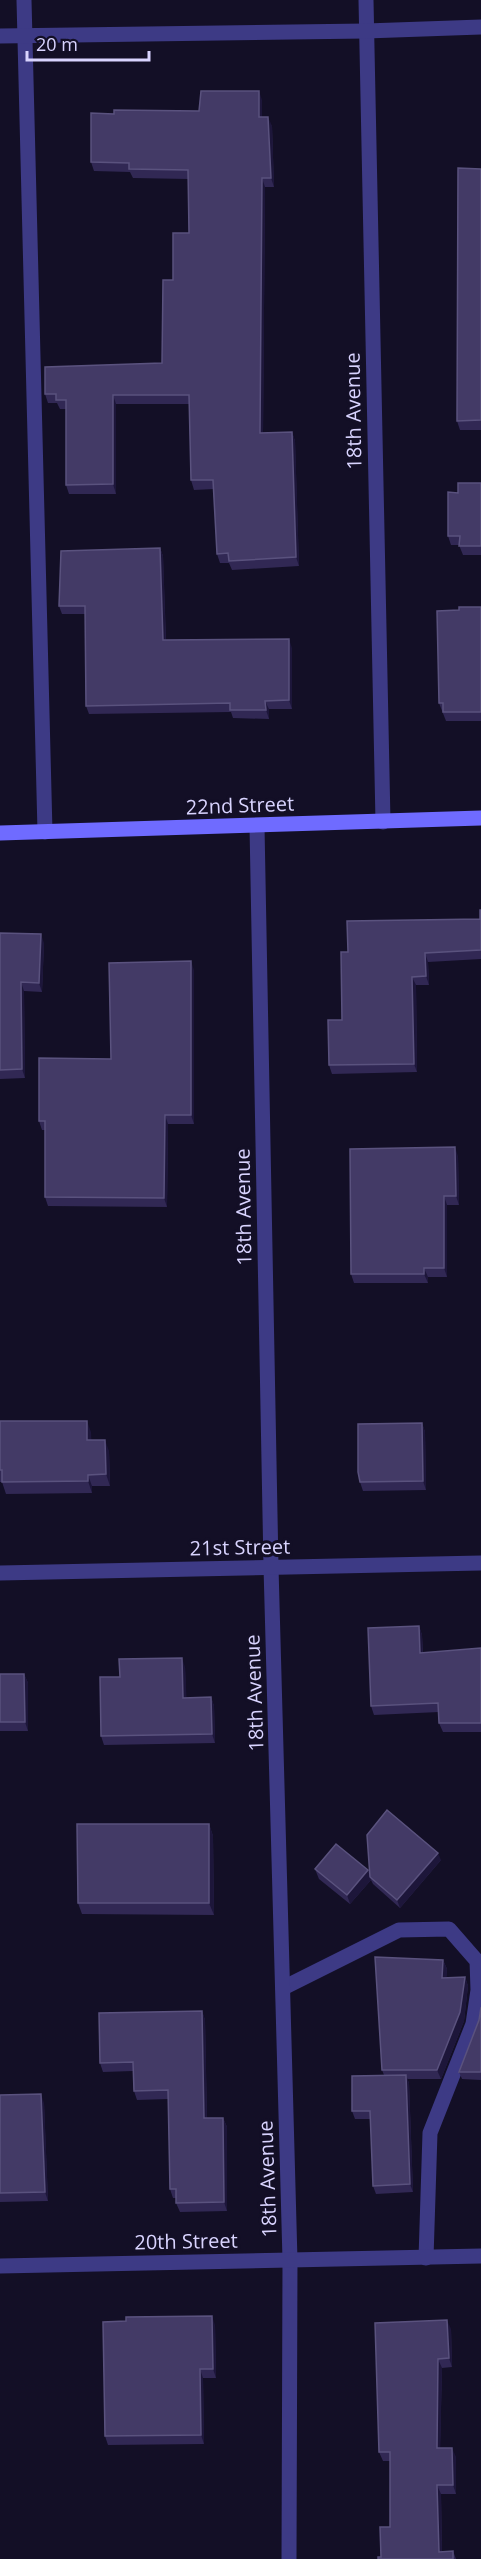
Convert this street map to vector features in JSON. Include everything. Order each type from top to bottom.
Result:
[{"type":"street","points":[[24,0],[45,832]]},
{"type":"street","name":"18th Avenue","points":[[366,0],[382,822]]},
{"type":"street","points":[[0,36],[366,31],[481,27]]},
{"type":"street","name":"22nd Street","points":[[0,833],[481,818]]},
{"type":"street","name":"18th Avenue","points":[[257,826],[271,1567],[290,2260],[289,2559]]},
{"type":"street","name":"21st Street","points":[[0,1573],[481,1563]]},
{"type":"street","points":[[283,1988],[399,1930],[449,1929],[477,1961],[478,1990],[473,2024],[430,2133],[426,2258]]},
{"type":"street","name":"20th Street","points":[[0,2266],[481,2256]]},
{"type":"building","points":[[201,91],[259,91],[259,117],[268,117],[271,178],[262,178],[260,433],[292,432],[296,557],[229,561],[228,553],[217,554],[213,480],[191,480],[189,395],[113,395],[113,484],[66,485],[66,400],[56,400],[56,394],[45,394],[45,367],[162,363],[163,280],[173,280],[173,233],[189,233],[188,170],[129,169],[129,163],[91,162],[91,113],[114,114],[114,110],[199,111]]},
{"type":"building","points":[[458,168],[481,169],[481,420],[457,421]]},
{"type":"building","points":[[458,483],[481,483],[481,546],[459,546],[460,536],[448,536],[448,492],[458,493]]},
{"type":"building","points":[[160,548],[163,640],[289,639],[289,700],[265,701],[266,710],[230,710],[230,703],[86,706],[85,606],[59,606],[61,551]]},
{"type":"building","points":[[459,607],[481,607],[481,712],[443,712],[443,703],[439,703],[437,611],[459,610]]},
{"type":"building","points":[[480,910],[481,950],[425,953],[426,976],[412,977],[414,1064],[329,1065],[328,1020],[342,1020],[341,952],[348,952],[347,921],[480,919]]},
{"type":"building","points":[[0,933],[41,934],[39,983],[21,982],[22,1069],[0,1070]]},
{"type":"building","points":[[191,961],[191,1115],[165,1115],[164,1198],[45,1197],[45,1121],[39,1121],[39,1058],[111,1059],[109,963]]},
{"type":"building","points":[[455,1147],[456,1196],[444,1196],[444,1268],[424,1268],[424,1274],[351,1274],[350,1149]]},
{"type":"building","points":[[0,1421],[87,1421],[87,1440],[105,1440],[106,1474],[88,1475],[88,1481],[2,1482]]},
{"type":"building","points":[[422,1423],[423,1481],[360,1482],[358,1424]]},
{"type":"building","points":[[419,1626],[420,1653],[481,1648],[481,1723],[439,1723],[438,1703],[371,1706],[368,1628]]},
{"type":"building","points":[[182,1658],[183,1698],[211,1697],[212,1734],[101,1736],[100,1677],[120,1677],[119,1659]]},
{"type":"building","points":[[0,1674],[24,1674],[25,1722],[0,1722]]},
{"type":"building","points":[[387,1810],[438,1853],[397,1900],[370,1877],[367,1835]]},
{"type":"building","points":[[77,1824],[209,1824],[209,1903],[78,1903]]},
{"type":"building","points":[[336,1844],[368,1870],[347,1895],[315,1869]]},
{"type":"building","points":[[375,1957],[443,1960],[442,1978],[465,1977],[460,2012],[437,2070],[382,2070]]},
{"type":"building","points":[[481,2007],[481,2072],[459,2072],[479,2020]]},
{"type":"building","points":[[202,2011],[204,2118],[223,2118],[224,2202],[176,2203],[176,2189],[170,2189],[168,2090],[134,2091],[133,2062],[100,2063],[99,2013]]},
{"type":"building","points":[[406,2075],[410,2184],[373,2186],[370,2111],[352,2111],[352,2076]]},
{"type":"building","points":[[41,2094],[45,2192],[0,2193],[0,2095]]},
{"type":"building","points":[[212,2316],[213,2369],[200,2369],[201,2435],[105,2436],[103,2322],[126,2321],[126,2317]]},
{"type":"building","points":[[447,2320],[449,2358],[438,2359],[437,2448],[452,2448],[453,2485],[437,2485],[439,2552],[453,2551],[453,2559],[378,2559],[381,2557],[380,2527],[390,2527],[390,2452],[379,2452],[375,2323]]}]
